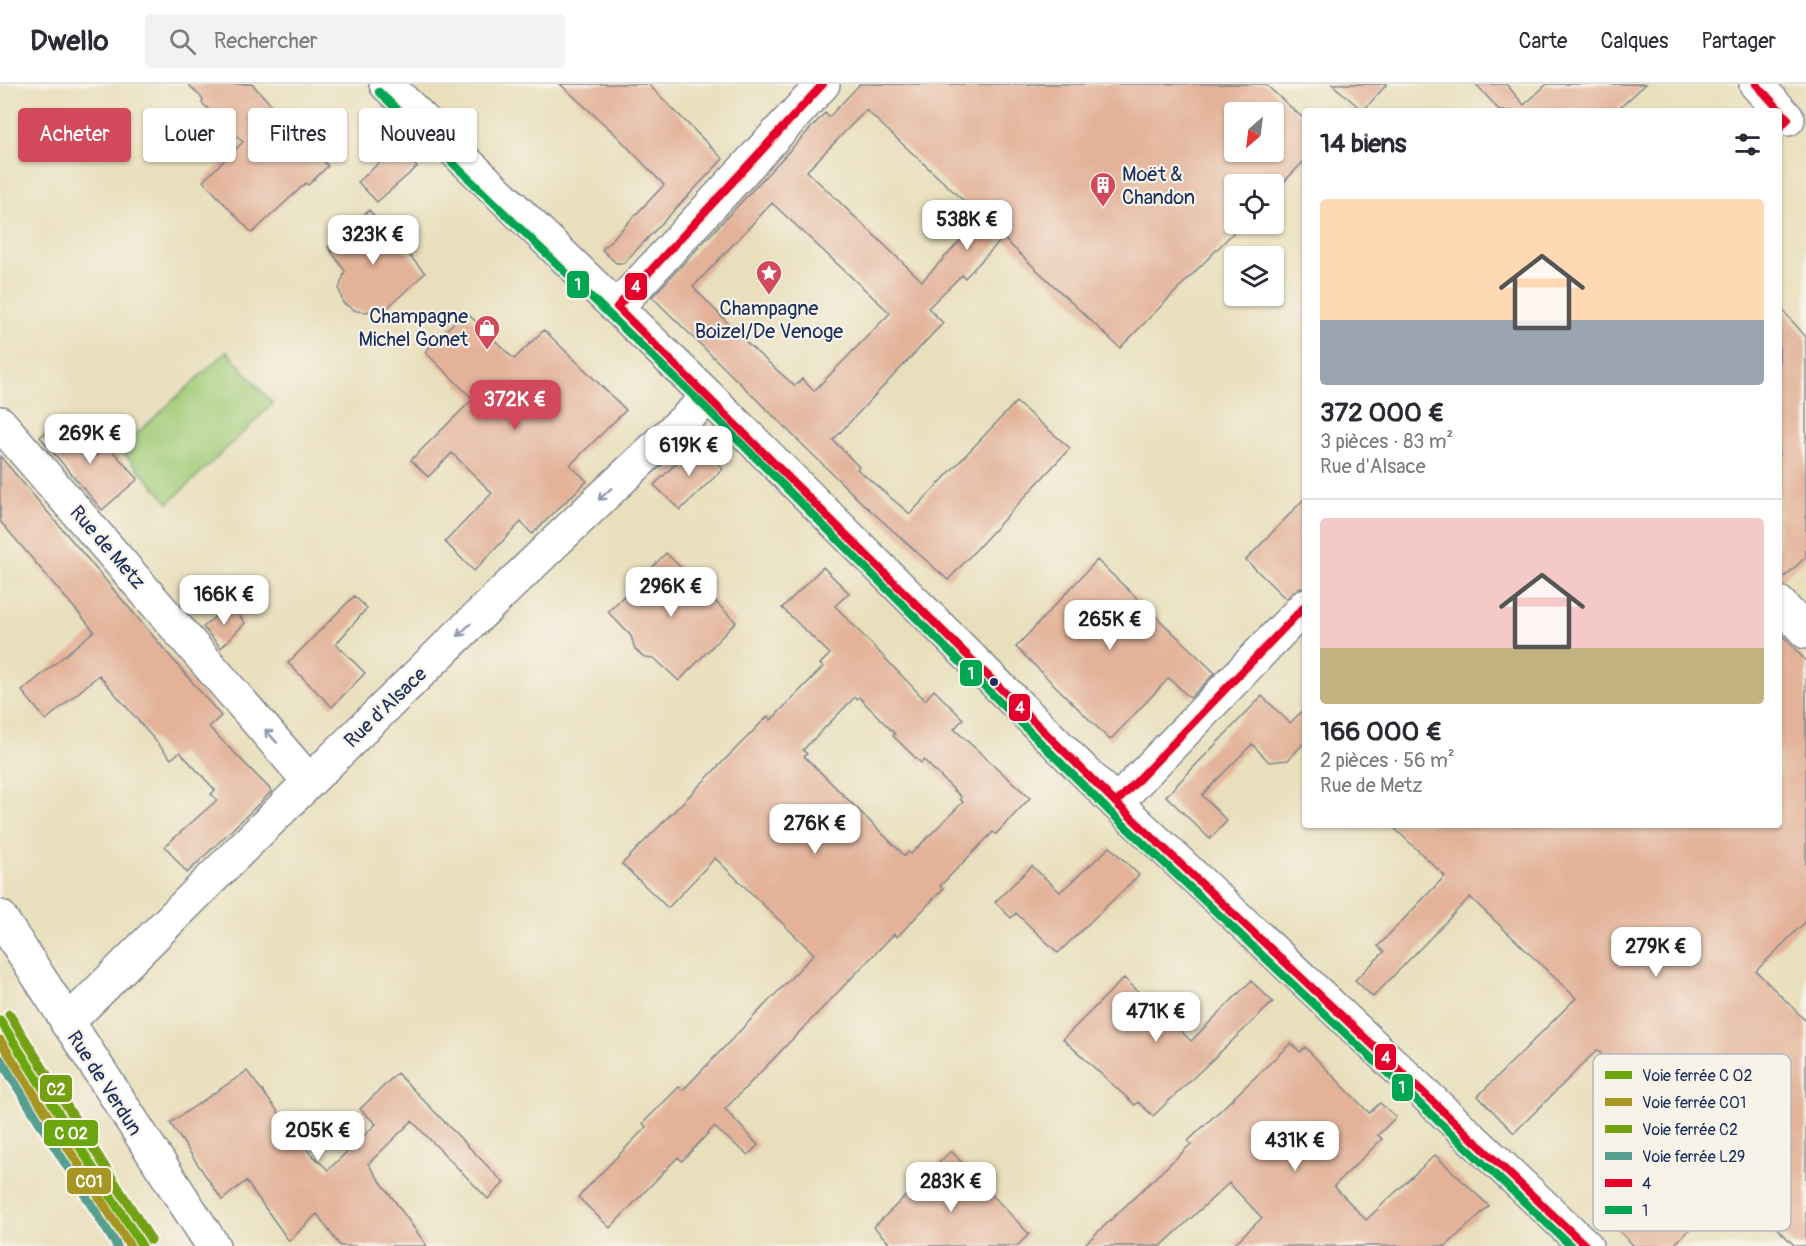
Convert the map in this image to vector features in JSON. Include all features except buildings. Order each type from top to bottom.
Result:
[{"type":"main road","points":[[386,84],[709,397],[1116,803],[1586,1246]]},
{"type":"main road","points":[[617,308],[823,84]]},
{"type":"main road","points":[[1756,84],[1791,116]]},
{"type":"main road","name":"Rue d'Alsace","points":[[67,1023],[309,781],[589,508],[709,397]]},
{"type":"main road","name":"Rue de Metz","points":[[0,423],[309,781]]},
{"type":"main road","points":[[1782,606],[1806,632]]},
{"type":"main road","points":[[1116,803],[1302,609]]},
{"type":"main road","name":"Rue de Verdun","points":[[0,917],[213,1246]]},
{"type":"green space","points":[[227,351],[273,404],[169,503],[120,449]]},
{"type":"transit line","name":"4","points":[[823,84],[617,307],[1116,803],[1586,1246]]},
{"type":"transit line","name":"4","points":[[1756,84],[1778,108]]},
{"type":"transit line","name":"1","points":[[379,92],[702,404],[1109,811],[1571,1246]]},
{"type":"transit line","name":"4","points":[[1782,112],[1788,119],[1782,125]]},
{"type":"transit line","name":"4","points":[[1116,803],[1302,609]]},
{"type":"transit line","points":[[0,1020],[142,1246]]},
{"type":"rail line","name":"C2","points":[[9,1014],[151,1240]]},
{"type":"rail line","name":"C01","points":[[0,1040],[130,1246]]},
{"type":"rail line","name":"L29","points":[[0,1059],[117,1246]]},
{"type":"place","name":"Moёt & Chandon","points":[[1103,208]]},
{"type":"place","name":"Champagne Boizel/De Venoge","points":[[769,296]]},
{"type":"place","name":"Champagne Michel Gonet","points":[[487,351]]}]
